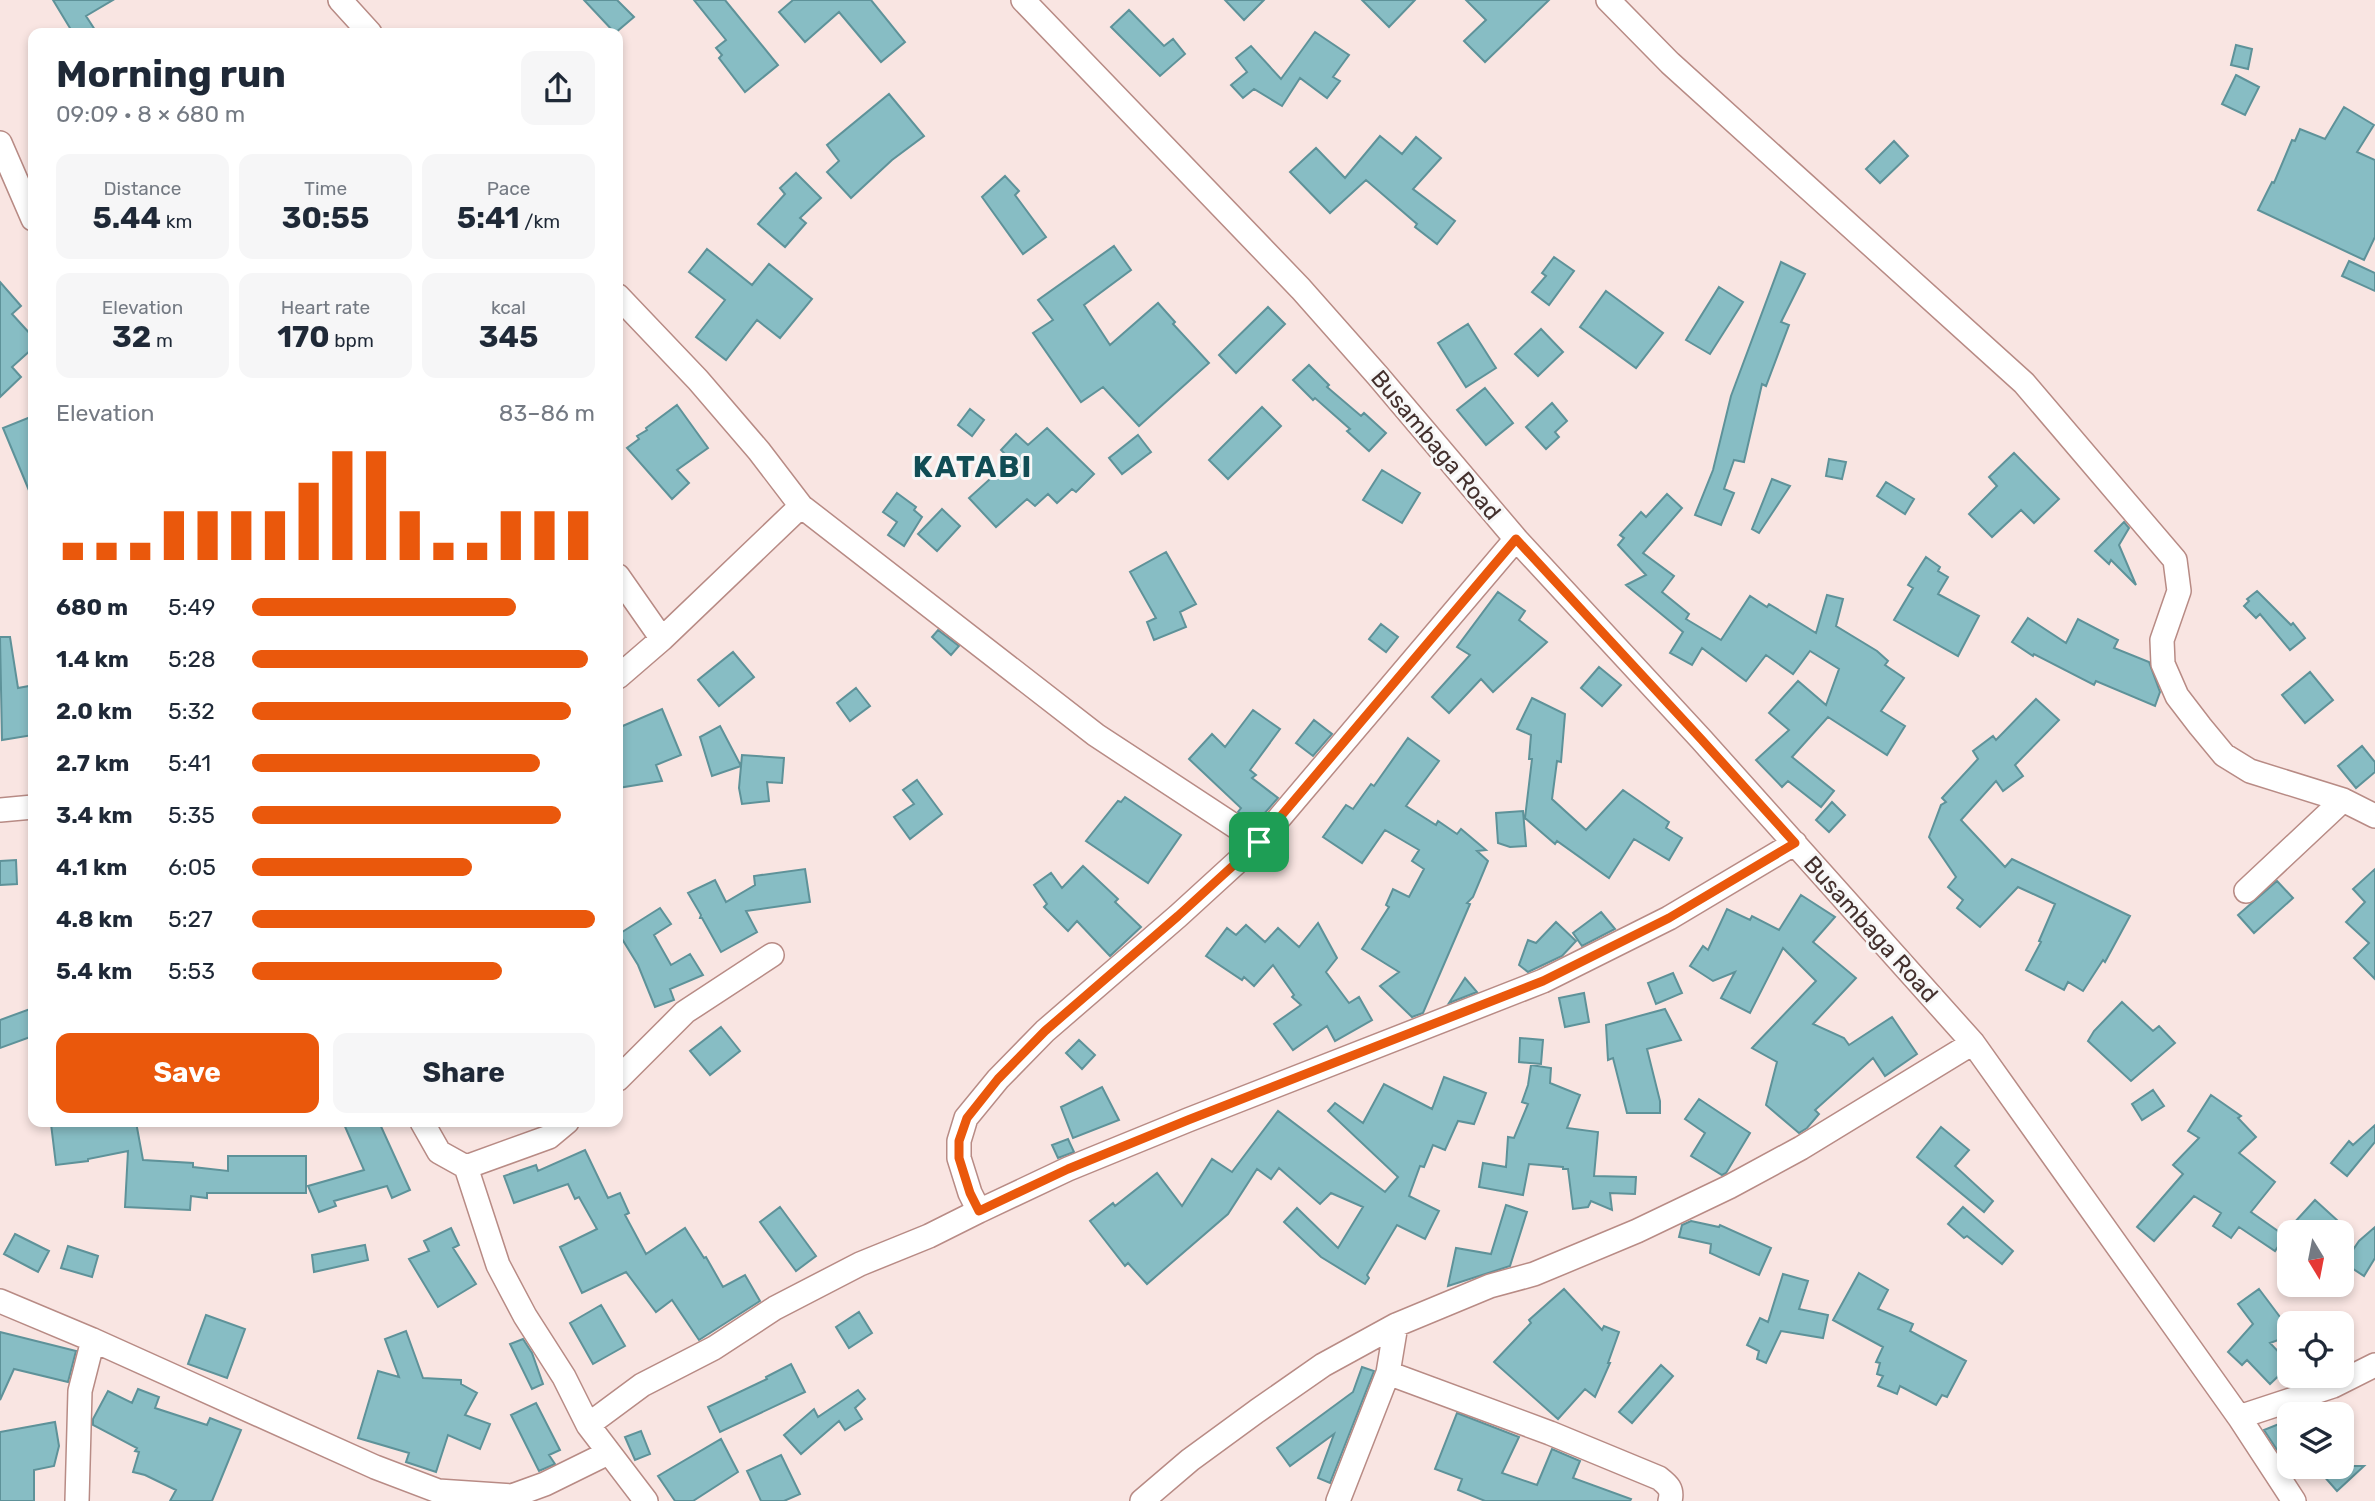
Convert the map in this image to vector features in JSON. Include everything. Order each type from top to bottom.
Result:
[{"type":"street","points":[[340,0],[365,28]]},
{"type":"street","name":"Busambaga Road","points":[[1023,0],[1301,289],[1516,539],[1701,739],[1973,1043],[2239,1417],[2294,1501]]},
{"type":"street","points":[[1608,0],[1670,63],[2024,383],[2175,560],[2179,591],[2162,640],[2163,664],[2178,696],[2224,755],[2250,771],[2343,800],[2375,816]]},
{"type":"street","points":[[0,143],[28,207]]},
{"type":"street","points":[[623,301],[698,380],[759,451],[801,506],[1096,735],[1259,842]]},
{"type":"street","points":[[623,673],[801,506]]},
{"type":"street","points":[[979,1211],[959,1158],[959,1141],[967,1118],[998,1079],[1045,1031],[1259,842],[1516,539]]},
{"type":"street","points":[[623,583],[662,639]]},
{"type":"street","points":[[2246,891],[2343,800]]},
{"type":"street","points":[[0,810],[28,807]]},
{"type":"street","points":[[588,1425],[642,1385],[714,1348],[775,1308],[860,1264],[929,1236],[1068,1169],[1543,981],[1669,918],[1795,843]]},
{"type":"street","points":[[623,1074],[685,1012],[772,954]]},
{"type":"street","points":[[1142,1501],[1190,1460],[1323,1365],[1396,1325],[1490,1286],[1534,1274],[1637,1231],[1729,1187],[1801,1148],[1973,1043]]},
{"type":"street","points":[[425,1127],[439,1152],[466,1167],[498,1265],[525,1316],[564,1377],[588,1425],[646,1501]]},
{"type":"street","points":[[466,1167],[549,1136],[561,1127]]},
{"type":"street","points":[[0,1301],[93,1340],[375,1468],[438,1491],[511,1499],[608,1452]]},
{"type":"street","points":[[1338,1501],[1388,1373],[1396,1325]]},
{"type":"street","points":[[77,1501],[80,1391],[93,1340]]},
{"type":"street","points":[[2239,1417],[2333,1386],[2375,1365]]},
{"type":"street","points":[[1388,1373],[1550,1433],[1659,1478],[1671,1489],[1670,1501]]},
{"type":"building","points":[[53,0],[113,0],[86,16],[94,28],[70,28]]},
{"type":"building","points":[[584,0],[617,0],[634,17],[621,28],[610,28]]},
{"type":"building","points":[[694,0],[725,0],[778,65],[745,92],[719,58],[722,55],[716,48],[726,40]]},
{"type":"building","points":[[793,0],[871,0],[905,42],[881,62],[839,12],[805,42],[779,12]]},
{"type":"building","points":[[1225,0],[1264,0],[1244,20]]},
{"type":"building","points":[[1362,0],[1415,0],[1389,27]]},
{"type":"building","points":[[1466,0],[1549,0],[1485,62],[1464,41],[1486,20]]},
{"type":"building","points":[[1129,10],[1164,46],[1173,39],[1185,54],[1160,76],[1111,27]]},
{"type":"building","points":[[1315,32],[1349,55],[1333,77],[1340,81],[1327,98],[1300,78],[1282,106],[1254,89],[1243,98],[1231,85],[1247,72],[1236,58],[1251,46],[1281,79]]},
{"type":"building","points":[[2236,45],[2252,49],[2248,69],[2231,65]]},
{"type":"building","points":[[2236,75],[2259,87],[2245,115],[2222,104]]},
{"type":"building","points":[[889,94],[924,136],[892,160],[851,198],[827,172],[839,161],[827,145]]},
{"type":"building","points":[[2344,107],[2374,125],[2357,152],[2375,160],[2375,237],[2364,260],[2258,210],[2300,129],[2325,139]]},
{"type":"building","points":[[1380,136],[1402,154],[1416,137],[1441,158],[1413,189],[1455,221],[1437,244],[1415,227],[1417,224],[1366,180],[1330,213],[1290,172],[1316,148],[1345,178]]},
{"type":"building","points":[[1894,141],[1908,156],[1880,183],[1866,169]]},
{"type":"building","points":[[796,173],[821,198],[800,218],[806,223],[785,247],[758,224],[785,194],[780,188]]},
{"type":"building","points":[[1005,176],[1019,191],[1015,195],[1046,237],[1023,254],[982,197]]},
{"type":"building","points":[[1114,246],[1131,270],[1084,305],[1110,345],[1158,303],[1175,322],[1173,324],[1209,363],[1139,426],[1103,387],[1081,402],[1033,333],[1053,320],[1038,300]]},
{"type":"building","points":[[707,249],[752,285],[769,264],[812,299],[780,338],[757,320],[726,360],[696,337],[725,300],[689,272]]},
{"type":"building","points":[[1554,257],[1574,271],[1549,305],[1532,292],[1546,276],[1542,273]]},
{"type":"building","points":[[2349,261],[2375,273],[2375,291],[2342,276]]},
{"type":"building","points":[[1781,262],[1805,274],[1781,322],[1789,325],[1766,386],[1762,384],[1744,462],[1734,460],[1724,489],[1734,493],[1721,525],[1695,515],[1713,470],[1731,396]]},
{"type":"building","points":[[0,282],[21,306],[12,314],[28,332],[28,353],[12,367],[21,377],[0,397]]},
{"type":"building","points":[[1719,287],[1743,302],[1710,354],[1686,340]]},
{"type":"building","points":[[1606,291],[1663,333],[1636,368],[1580,327]]},
{"type":"building","points":[[1268,307],[1285,324],[1236,373],[1219,355]]},
{"type":"building","points":[[1468,324],[1496,368],[1466,387],[1438,343]]},
{"type":"building","points":[[1541,329],[1563,352],[1538,376],[1515,354]]},
{"type":"building","points":[[1309,365],[1329,385],[1327,387],[1361,416],[1364,413],[1386,433],[1369,451],[1347,431],[1350,429],[1315,398],[1313,400],[1293,380]]},
{"type":"building","points":[[1485,388],[1513,423],[1486,445],[1457,410]]},
{"type":"building","points":[[1552,403],[1567,421],[1555,432],[1559,437],[1546,449],[1526,427]]},
{"type":"building","points":[[677,405],[708,448],[677,470],[689,483],[672,499],[627,448],[639,439],[637,436],[647,430],[646,428]]},
{"type":"building","points":[[1262,407],[1281,426],[1228,479],[1209,460]]},
{"type":"building","points":[[970,409],[984,420],[972,436],[958,425]]},
{"type":"building","points":[[28,418],[28,488],[3,428]]},
{"type":"building","points":[[1047,428],[1094,474],[1076,492],[1072,489],[1057,503],[1048,494],[1035,506],[1027,499],[996,527],[969,498],[1011,460],[1001,450],[1016,434],[1028,445]]},
{"type":"building","points":[[1138,435],[1151,452],[1122,474],[1109,458]]},
{"type":"building","points":[[2014,453],[2059,499],[2034,523],[2021,510],[1992,537],[1969,514],[1997,486],[1989,477]]},
{"type":"building","points":[[1829,459],[1846,462],[1842,479],[1826,476]]},
{"type":"building","points":[[1382,470],[1420,493],[1402,523],[1363,500]]},
{"type":"building","points":[[1772,479],[1790,486],[1759,533],[1752,529]]},
{"type":"building","points":[[1886,482],[1914,499],[1905,514],[1877,496]]},
{"type":"building","points":[[897,493],[916,507],[914,510],[922,517],[904,546],[888,535],[897,522],[883,512]]},
{"type":"building","points":[[1667,494],[1682,508],[1643,553],[1674,576],[1662,592],[1689,614],[1686,619],[1721,640],[1750,596],[1767,607],[1769,604],[1816,633],[1827,595],[1843,599],[1836,626],[1877,651],[1888,661],[1885,665],[1904,678],[1881,711],[1905,726],[1887,755],[1828,717],[1792,757],[1834,791],[1821,807],[1788,781],[1782,787],[1756,760],[1789,730],[1769,713],[1798,681],[1826,705],[1839,669],[1810,651],[1793,674],[1766,655],[1746,681],[1702,648],[1692,665],[1670,653],[1683,632],[1626,585],[1646,575],[1618,545],[1624,538],[1620,535],[1641,512],[1646,517]]},
{"type":"building","points":[[942,509],[960,526],[937,551],[918,534]]},
{"type":"building","points":[[2124,522],[2129,528],[2119,545],[2136,585],[2111,560],[2109,564],[2095,551]]},
{"type":"building","points":[[1166,552],[1196,604],[1180,612],[1186,627],[1154,640],[1147,622],[1156,618],[1130,572]]},
{"type":"building","points":[[1926,557],[1940,567],[1938,571],[1948,577],[1938,594],[1979,616],[1958,656],[1894,620],[1913,588],[1908,585]]},
{"type":"building","points":[[2257,591],[2291,625],[2293,623],[2305,638],[2290,650],[2260,614],[2256,618],[2244,606],[2249,601],[2247,599]]},
{"type":"building","points":[[1498,592],[1525,611],[1519,620],[1547,642],[1493,692],[1481,679],[1449,713],[1432,697],[1470,655],[1457,647]]},
{"type":"building","points":[[2028,618],[2066,643],[2078,619],[2118,640],[2114,648],[2149,662],[2160,692],[2155,706],[2096,681],[2094,685],[2034,654],[2033,656],[2012,642]]},
{"type":"building","points":[[1381,624],[1398,637],[1386,652],[1369,639]]},
{"type":"building","points":[[938,630],[959,646],[951,655],[932,637]]},
{"type":"building","points":[[0,637],[10,637],[18,688],[28,686],[28,736],[2,740]]},
{"type":"building","points":[[733,652],[754,677],[719,706],[698,680]]},
{"type":"building","points":[[1599,667],[1621,685],[1602,706],[1581,688]]},
{"type":"building","points":[[2310,672],[2333,700],[2305,723],[2282,695]]},
{"type":"building","points":[[856,688],[870,706],[850,721],[837,703]]},
{"type":"building","points":[[1532,698],[1565,714],[1561,762],[1557,761],[1552,799],[1586,830],[1623,790],[1669,822],[1666,828],[1682,838],[1669,860],[1634,839],[1609,878],[1557,841],[1555,844],[1525,818],[1532,759],[1529,759],[1531,735],[1517,729]]},
{"type":"building","points":[[2036,699],[2059,720],[2015,765],[2023,776],[2003,791],[1996,781],[1961,820],[2005,867],[2012,859],[2130,916],[2105,962],[2103,960],[2083,991],[2068,982],[2064,990],[2026,970],[2041,942],[2039,941],[2055,904],[2018,887],[1980,927],[1957,908],[1963,900],[1948,887],[1956,877],[1929,837],[1941,805],[1946,802],[1942,798],[1978,759],[1973,751],[1993,736],[1996,740]]},
{"type":"building","points":[[662,709],[681,755],[656,765],[662,781],[623,787],[623,726]]},
{"type":"building","points":[[1253,710],[1280,729],[1250,770],[1256,775],[1252,778],[1278,798],[1256,823],[1238,812],[1241,808],[1189,759],[1212,734],[1225,747]]},
{"type":"building","points":[[1314,720],[1332,734],[1313,756],[1296,743]]},
{"type":"building","points":[[720,726],[741,766],[712,776],[700,737]]},
{"type":"building","points":[[1408,738],[1439,761],[1406,806],[1436,825],[1438,821],[1457,834],[1461,829],[1486,850],[1477,851],[1488,861],[1473,897],[1467,903],[1470,904],[1423,1013],[1412,1017],[1380,986],[1399,972],[1362,949],[1389,907],[1386,905],[1393,889],[1409,897],[1424,869],[1412,861],[1419,850],[1385,830],[1362,863],[1323,837],[1346,805],[1353,809],[1371,784],[1374,786]]},
{"type":"building","points":[[2362,746],[2375,762],[2375,772],[2356,788],[2338,766]]},
{"type":"building","points":[[742,755],[784,758],[782,783],[767,782],[769,801],[742,804],[739,788]]},
{"type":"building","points":[[917,780],[942,814],[910,839],[894,817],[914,804],[903,790]]},
{"type":"building","points":[[1125,797],[1181,835],[1148,883],[1086,841],[1118,801],[1121,802]]},
{"type":"building","points":[[1832,802],[1845,815],[1829,832],[1816,820]]},
{"type":"building","points":[[1523,811],[1526,846],[1510,847],[1498,843],[1496,813]]},
{"type":"building","points":[[16,860],[17,884],[0,885],[0,861]]},
{"type":"building","points":[[1083,866],[1118,899],[1115,902],[1141,927],[1110,956],[1077,921],[1068,931],[1044,907],[1047,904],[1034,885],[1051,873],[1062,888]]},
{"type":"building","points":[[805,869],[810,902],[746,911],[757,932],[721,952],[688,893],[715,880],[726,902],[755,885],[754,876]]},
{"type":"building","points":[[2375,869],[2375,979],[2354,958],[2369,943],[2346,922],[2365,902],[2353,889]]},
{"type":"building","points":[[2277,881],[2293,898],[2254,933],[2238,915]]},
{"type":"building","points":[[1801,895],[1835,917],[1813,942],[1856,978],[1813,1024],[1844,1038],[1849,1045],[1892,1017],[1917,1054],[1885,1076],[1873,1058],[1815,1110],[1819,1114],[1799,1133],[1766,1105],[1777,1062],[1752,1048],[1816,981],[1783,948],[1750,1013],[1721,998],[1735,972],[1713,981],[1690,966],[1703,946],[1708,950],[1727,909],[1750,920],[1752,916],[1779,930]]},
{"type":"building","points":[[660,908],[671,924],[654,935],[671,965],[690,954],[703,975],[670,989],[674,1000],[655,1007],[638,965],[623,941],[623,931]]},
{"type":"building","points":[[1601,912],[1615,929],[1582,946],[1573,933]]},
{"type":"building","points":[[1556,922],[1576,941],[1562,956],[1528,972],[1519,965],[1528,940],[1536,943]]},
{"type":"building","points":[[1318,923],[1337,958],[1326,972],[1349,1003],[1359,997],[1372,1020],[1335,1041],[1327,1026],[1293,1050],[1274,1024],[1301,1005],[1292,997],[1294,995],[1273,965],[1254,986],[1244,977],[1242,980],[1206,956],[1227,928],[1236,935],[1246,925],[1265,942],[1278,928],[1299,947]]},
{"type":"building","points":[[1673,973],[1682,993],[1656,1004],[1648,983]]},
{"type":"building","points":[[1465,978],[1477,992],[1449,1003]]},
{"type":"building","points":[[1584,993],[1589,1022],[1565,1027],[1559,998]]},
{"type":"building","points":[[2122,1002],[2153,1031],[2159,1026],[2175,1043],[2131,1081],[2088,1041]]},
{"type":"building","points":[[1665,1009],[1681,1040],[1647,1049],[1660,1101],[1660,1113],[1627,1113],[1613,1058],[1608,1060],[1606,1025]]},
{"type":"building","points":[[28,1010],[28,1038],[0,1048],[0,1020]]},
{"type":"building","points":[[721,1027],[740,1051],[710,1075],[690,1051]]},
{"type":"building","points":[[1520,1038],[1543,1040],[1541,1064],[1519,1062]]},
{"type":"building","points":[[1079,1040],[1095,1055],[1082,1069],[1066,1053]]},
{"type":"building","points":[[1531,1065],[1551,1068],[1550,1083],[1580,1095],[1567,1128],[1598,1132],[1594,1176],[1636,1177],[1635,1194],[1610,1193],[1612,1210],[1591,1201],[1588,1207],[1573,1209],[1568,1169],[1563,1167],[1529,1164],[1523,1195],[1479,1187],[1483,1163],[1506,1167],[1508,1137],[1514,1138],[1528,1104],[1522,1102]]},
{"type":"building","points":[[1444,1077],[1486,1093],[1474,1124],[1458,1121],[1445,1150],[1433,1145],[1424,1167],[1420,1166],[1409,1196],[1439,1211],[1425,1239],[1397,1225],[1367,1275],[1369,1278],[1365,1284],[1321,1257],[1284,1222],[1297,1208],[1338,1248],[1363,1207],[1331,1193],[1320,1204],[1279,1168],[1271,1179],[1257,1169],[1228,1214],[1147,1284],[1128,1263],[1125,1266],[1090,1221],[1113,1203],[1115,1206],[1157,1173],[1182,1206],[1212,1159],[1232,1172],[1278,1111],[1385,1192],[1398,1177],[1328,1111],[1335,1103],[1363,1123],[1384,1084],[1432,1109]]},
{"type":"building","points":[[1102,1087],[1119,1120],[1073,1138],[1061,1107]]},
{"type":"building","points":[[2153,1090],[2164,1106],[2142,1120],[2132,1104]]},
{"type":"building","points":[[2211,1095],[2241,1116],[2238,1118],[2256,1137],[2239,1153],[2275,1182],[2251,1212],[2277,1230],[2275,1251],[2239,1227],[2231,1238],[2213,1226],[2221,1213],[2194,1196],[2154,1241],[2137,1227],[2183,1174],[2173,1165],[2199,1138],[2188,1131]]},
{"type":"building","points":[[1699,1099],[1750,1133],[1726,1173],[1722,1175],[1691,1156],[1705,1133],[1685,1119]]},
{"type":"building","points":[[2375,1125],[2375,1142],[2347,1176],[2331,1163],[2349,1141],[2353,1145]]},
{"type":"building","points":[[51,1127],[137,1127],[143,1160],[193,1163],[193,1167],[228,1171],[228,1156],[306,1156],[306,1193],[207,1193],[207,1198],[191,1196],[190,1210],[125,1207],[128,1151],[88,1161],[56,1165]]},
{"type":"building","points":[[345,1127],[381,1127],[410,1190],[392,1198],[387,1186],[334,1201],[336,1206],[319,1212],[308,1186],[364,1170]]},
{"type":"building","points":[[1941,1127],[1969,1150],[1955,1166],[1993,1201],[1984,1212],[1917,1157]]},
{"type":"building","points":[[1068,1139],[1074,1152],[1058,1158],[1052,1145]]},
{"type":"building","points":[[585,1150],[608,1198],[620,1193],[629,1213],[625,1215],[646,1254],[685,1228],[723,1287],[745,1275],[760,1301],[699,1340],[672,1300],[656,1312],[626,1272],[582,1293],[560,1247],[597,1229],[579,1197],[575,1199],[568,1184],[514,1203],[504,1176],[536,1165],[538,1171]]},
{"type":"building","points":[[2315,1200],[2337,1220],[2297,1220]]},
{"type":"building","points":[[1506,1205],[1527,1212],[1510,1266],[1448,1286],[1456,1248],[1491,1254]]},
{"type":"building","points":[[780,1207],[816,1256],[796,1271],[760,1222]]},
{"type":"building","points":[[1963,1207],[2013,1251],[2002,1264],[1948,1224]]},
{"type":"building","points":[[1691,1221],[1719,1227],[1720,1225],[1771,1248],[1759,1275],[1710,1253],[1711,1244],[1679,1237],[1682,1225]]},
{"type":"building","points":[[2375,1227],[2375,1258],[2364,1276],[2354,1270],[2354,1248]]},
{"type":"building","points":[[451,1228],[459,1245],[453,1248],[476,1284],[438,1307],[409,1259],[429,1251],[424,1241]]},
{"type":"building","points":[[15,1234],[49,1251],[38,1272],[4,1254]]},
{"type":"building","points":[[365,1245],[368,1260],[314,1272],[312,1255]]},
{"type":"building","points":[[68,1246],[98,1256],[92,1277],[61,1268]]},
{"type":"building","points":[[1859,1273],[1888,1290],[1878,1309],[1913,1324],[1910,1331],[1966,1361],[1947,1397],[1942,1395],[1936,1405],[1900,1386],[1897,1394],[1878,1386],[1883,1376],[1877,1374],[1880,1363],[1876,1362],[1883,1347],[1833,1320]]},
{"type":"building","points":[[1783,1274],[1808,1281],[1799,1309],[1828,1315],[1823,1338],[1781,1331],[1766,1363],[1757,1359],[1759,1351],[1747,1345],[1760,1318],[1768,1322]]},
{"type":"building","points":[[1564,1289],[1602,1330],[1604,1326],[1619,1332],[1610,1363],[1595,1397],[1585,1389],[1558,1419],[1494,1362],[1531,1323],[1529,1320]]},
{"type":"building","points":[[2259,1289],[2277,1313],[2277,1340],[2270,1343],[2277,1350],[2277,1377],[2270,1384],[2247,1360],[2242,1365],[2228,1352],[2253,1324],[2238,1304]]},
{"type":"building","points":[[601,1305],[625,1346],[593,1364],[570,1323]]},
{"type":"building","points":[[859,1312],[872,1333],[849,1348],[836,1327]]},
{"type":"building","points":[[206,1315],[245,1329],[227,1378],[188,1364]]},
{"type":"building","points":[[406,1331],[423,1378],[461,1380],[461,1384],[477,1393],[465,1415],[490,1424],[480,1449],[448,1435],[436,1472],[406,1462],[409,1453],[358,1438],[378,1371],[399,1377],[385,1339]]},
{"type":"building","points":[[0,1332],[76,1351],[68,1382],[14,1369],[0,1400]]},
{"type":"building","points":[[523,1339],[532,1353],[543,1384],[532,1389],[510,1344]]},
{"type":"building","points":[[791,1364],[805,1392],[720,1432],[708,1407],[767,1379],[766,1377]]},
{"type":"building","points":[[1661,1365],[1673,1376],[1632,1423],[1619,1412]]},
{"type":"building","points":[[1362,1367],[1374,1371],[1330,1483],[1318,1478],[1334,1434],[1290,1466],[1277,1448],[1353,1392]]},
{"type":"building","points":[[138,1389],[159,1397],[155,1408],[207,1425],[210,1418],[241,1430],[212,1501],[170,1501],[176,1490],[133,1472],[139,1452],[135,1451],[137,1448],[93,1425],[93,1419],[108,1391],[132,1403]]},
{"type":"building","points":[[858,1390],[865,1399],[855,1408],[862,1419],[845,1430],[839,1421],[801,1454],[784,1435],[814,1409],[818,1417]]},
{"type":"building","points":[[536,1403],[560,1450],[549,1455],[555,1464],[539,1471],[511,1415]]},
{"type":"building","points":[[1457,1413],[1519,1437],[1502,1473],[1537,1485],[1552,1449],[1580,1461],[1573,1478],[1631,1499],[1630,1501],[1485,1501],[1458,1490],[1462,1479],[1435,1469]]},
{"type":"building","points":[[55,1422],[59,1446],[54,1466],[34,1470],[34,1501],[0,1501],[0,1432]]},
{"type":"building","points":[[2277,1425],[2277,1450],[2264,1430]]},
{"type":"building","points":[[641,1431],[650,1454],[635,1460],[625,1437]]},
{"type":"building","points":[[721,1439],[738,1472],[693,1501],[675,1501],[658,1476]]},
{"type":"building","points":[[781,1455],[800,1494],[784,1501],[761,1501],[747,1471]]},
{"type":"building","points":[[2354,1466],[2364,1466],[2354,1475]]},
{"type":"building","points":[[2326,1479],[2350,1479],[2337,1491]]},
{"type":"district","name":"KATABI","points":[[973,467]]},
{"type":"route","points":[[1516,539],[1795,843],[1669,918],[1543,981],[1188,1120],[1068,1169],[979,1211],[959,1158],[959,1141],[967,1118],[998,1079],[1045,1031],[1259,842],[1516,539]]}]
